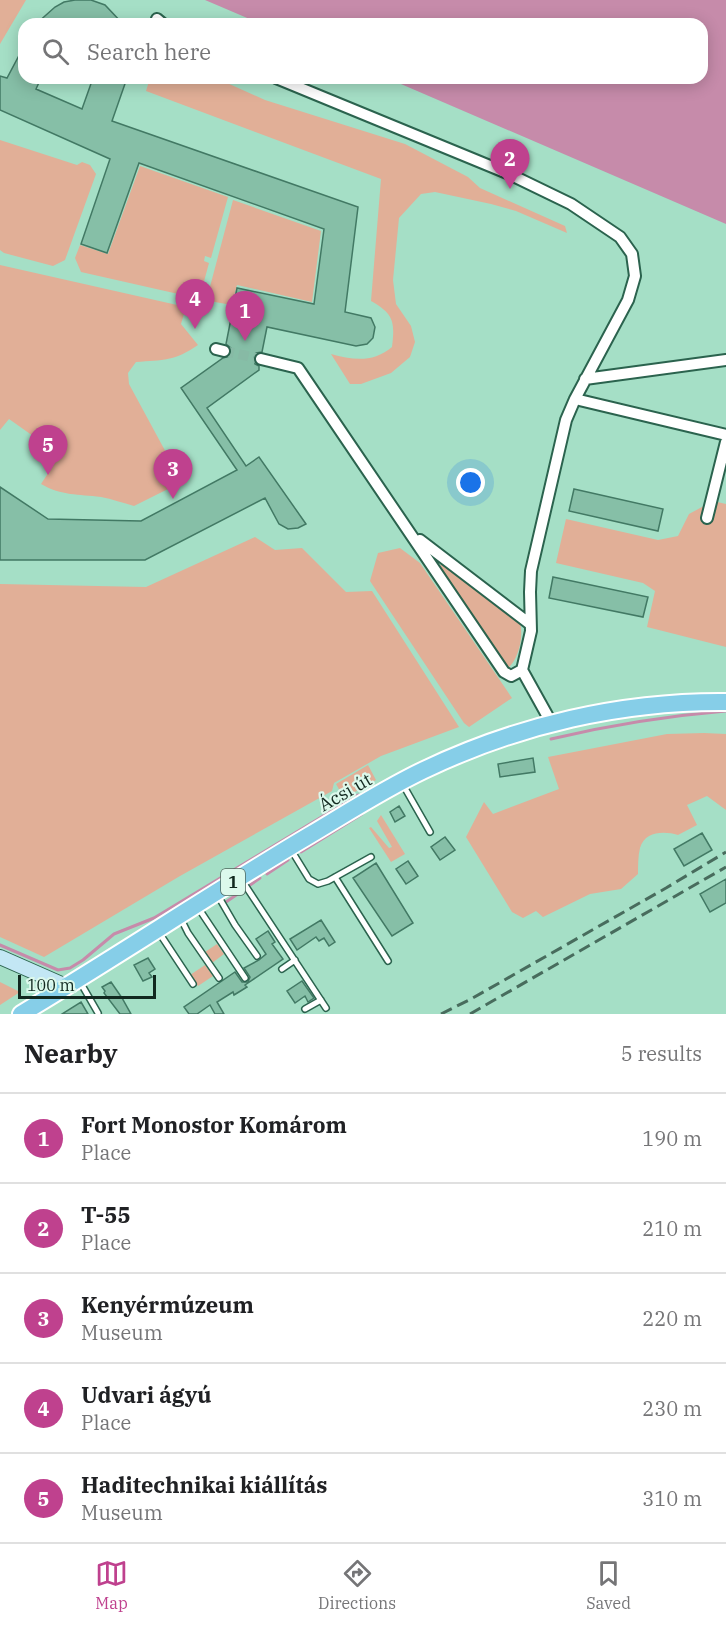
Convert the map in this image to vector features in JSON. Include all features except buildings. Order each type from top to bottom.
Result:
[{"type":"main road","name":"Ácsi út","points":[[21,1014],[240,877],[432,766],[485,745],[596,712],[641,705],[726,702]]},
{"type":"street","points":[[291,84],[507,173],[571,204],[621,237],[632,254],[635,276],[628,300],[574,399],[566,420],[531,571],[531,631],[522,670],[552,724]]},
{"type":"street","points":[[261,359],[298,368],[504,672],[511,676],[522,670]]},
{"type":"street","points":[[585,379],[726,360]]},
{"type":"street","points":[[574,399],[726,435]]},
{"type":"street","points":[[707,518],[726,442]]},
{"type":"street","points":[[412,535],[530,624]]},
{"type":"street","points":[[436,572],[438,563],[445,560]]},
{"type":"street","points":[[0,957],[72,982]]},
{"type":"lane","points":[[401,782],[430,832]]},
{"type":"lane","points":[[290,847],[312,882],[322,884],[371,857]]},
{"type":"lane","points":[[240,877],[326,1008]]},
{"type":"lane","points":[[335,877],[388,961]]},
{"type":"lane","points":[[216,892],[235,925],[257,956]]},
{"type":"lane","points":[[196,905],[245,978]]},
{"type":"lane","points":[[179,916],[219,978]]},
{"type":"lane","points":[[157,929],[194,984]]},
{"type":"lane","points":[[282,969],[295,960]]},
{"type":"lane","points":[[72,982],[98,1013]]},
{"type":"lane","points":[[305,1009],[321,1000]]},
{"type":"shaded area","points":[[0,0],[26,0],[0,44]]},
{"type":"shaded area","points":[[205,0],[726,0],[726,224],[401,84],[708,84],[708,18],[247,18]]},
{"type":"shaded area","points":[[148,84],[229,84],[265,100],[405,144],[468,177],[480,188],[565,226],[567,233],[516,211],[491,204],[435,192],[421,194],[399,218],[393,280],[396,304],[411,326],[415,342],[410,357],[391,373],[361,384],[350,384],[331,354],[363,359],[378,356],[392,347],[393,325],[389,315],[371,301],[381,179],[146,91]]},
{"type":"shaded area","points":[[0,140],[77,165],[82,162],[90,165],[96,174],[65,260],[53,266],[0,250]]},
{"type":"shaded area","points":[[140,166],[228,197],[211,258],[205,256],[204,261],[209,263],[200,296],[196,298],[81,272],[75,258],[80,245],[108,254]]},
{"type":"shaded area","points":[[233,200],[321,231],[312,302],[237,285],[232,305],[209,301],[207,298]]},
{"type":"shaded area","points":[[0,265],[186,307],[181,324],[198,345],[175,357],[136,362],[128,373],[129,384],[182,482],[134,506],[101,497],[63,493],[41,484],[60,455],[9,419],[0,430]]},
{"type":"shaded area","points":[[713,501],[726,504],[726,647],[647,627],[655,591],[643,583],[556,563],[566,519],[658,540],[678,536],[689,514]]},
{"type":"shaded area","points":[[255,537],[275,550],[302,548],[346,592],[372,591],[459,727],[381,756],[334,783],[332,791],[180,876],[44,957],[0,937],[0,584],[146,587]]},
{"type":"shaded area","points":[[400,548],[420,563],[512,698],[469,727],[464,723],[370,581],[378,553]]},
{"type":"shaded area","points":[[442,563],[520,623],[519,648],[515,660],[508,668],[438,569]]},
{"type":"shaded area","points":[[667,734],[726,734],[726,810],[707,796],[687,805],[697,825],[678,835],[661,833],[646,838],[640,848],[638,874],[621,889],[590,894],[543,917],[536,911],[523,918],[512,912],[466,837],[484,802],[493,814],[559,789],[548,757]]},
{"type":"shaded area","points":[[368,765],[376,780],[344,798],[336,784]]},
{"type":"shaded area","points":[[381,815],[405,854],[391,862],[369,828],[371,827],[389,848],[392,847],[377,821]]},
{"type":"shaded area","points":[[217,944],[224,954],[212,963],[205,952]]},
{"type":"shaded area","points":[[205,965],[213,976],[198,986],[190,975]]},
{"type":"shaded area","points":[[0,982],[20,992],[0,1005]]},
{"type":"waterway","points":[[551,739],[638,722],[726,711]]},
{"type":"waterway","points":[[0,945],[58,970],[70,968],[114,934],[154,918],[358,795]]},
{"type":"waterway","points":[[301,852],[362,814]]},
{"type":"waterway","points":[[267,874],[288,860]]},
{"type":"waterway","points":[[250,885],[260,878]]},
{"type":"waterway","points":[[226,902],[242,891]]},
{"type":"tunnel","points":[[224,351],[261,359]]},
{"type":"railway","points":[[441,1014],[726,852]]},
{"type":"railway","points":[[470,1014],[726,867]]},
{"type":"place","name":"T-55","points":[[510,189]]},
{"type":"place","name":"Udvari ágyú","points":[[195,329]]},
{"type":"place","name":"Fort Monostor Komárom","points":[[245,341]]},
{"type":"place","name":"Haditechnikai kiállítás","points":[[48,475]]},
{"type":"place","name":"Kenyérmúzeum","points":[[173,499]]}]
